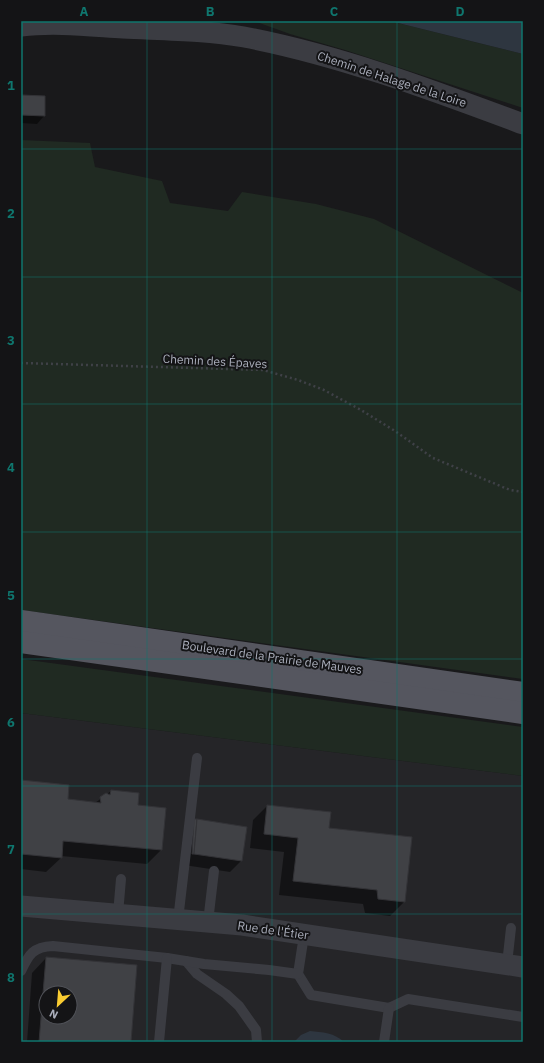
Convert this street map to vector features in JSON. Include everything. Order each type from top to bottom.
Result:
[{"type":"main road","name":"Boulevard de la Prairie de Mauves","points":[[21,622],[523,693]]},
{"type":"main road","name":"Boulevard de la Prairie de Mauves","points":[[21,642],[523,713]]},
{"type":"main road","points":[[21,652],[313,691],[371,696],[401,695]]},
{"type":"street","name":"Chemin de Halage de la Loire","points":[[21,26],[35,24],[100,26],[192,31],[242,37],[287,46],[352,64],[523,124]]},
{"type":"street","name":"Rue de l'Étier","points":[[21,906],[242,925],[515,965]]},
{"type":"lane","points":[[178,920],[197,758]]},
{"type":"lane","points":[[208,922],[214,871]]},
{"type":"lane","points":[[118,914],[121,879]]},
{"type":"lane","points":[[511,928],[515,965]]},
{"type":"lane","points":[[304,935],[298,974],[311,995],[389,1008],[408,999],[523,1017]]},
{"type":"lane","points":[[21,971],[27,958],[35,950],[42,947],[53,946],[298,974]]},
{"type":"lane","points":[[160,1042],[167,958]]},
{"type":"lane","points":[[186,961],[197,974],[226,994],[239,1006],[256,1030],[257,1042]]},
{"type":"lane","points":[[384,1042],[389,1008]]},
{"type":"path","name":"Chemin des Épaves","points":[[21,363],[263,370],[298,380],[324,390],[361,410],[433,458],[510,490],[523,492]]},
{"type":"shaded area","points":[[254,21],[390,21],[523,54],[523,108],[345,50],[290,34]]},
{"type":"shaded area","points":[[390,21],[523,21],[523,54]]},
{"type":"shaded area","points":[[21,140],[90,143],[95,167],[162,181],[170,203],[228,211],[242,192],[316,204],[374,219],[523,293],[523,679],[21,610]]},
{"type":"shaded area","points":[[21,659],[523,727],[523,776],[21,713]]},
{"type":"shaded area","points":[[21,713],[523,776],[523,1042],[21,1042]]},
{"type":"shaded area","points":[[310,1031],[332,1035],[344,1042],[294,1042],[301,1035]]},
{"type":"building","points":[[21,95],[45,96],[45,116],[21,115]]},
{"type":"building","points":[[21,780],[69,785],[68,799],[101,803],[100,797],[106,793],[110,795],[111,790],[139,793],[138,805],[166,808],[162,850],[63,841],[62,858],[21,854]]},
{"type":"building","points":[[267,805],[331,812],[329,828],[412,837],[405,902],[378,899],[377,890],[293,881],[298,838],[264,834]]},
{"type":"building","points":[[194,819],[197,819],[194,854],[192,854]]},
{"type":"building","points":[[197,819],[247,827],[242,861],[194,854]]},
{"type":"building","points":[[46,957],[137,965],[131,1042],[39,1042],[40,1025],[78,1025],[78,985],[44,985]]}]
